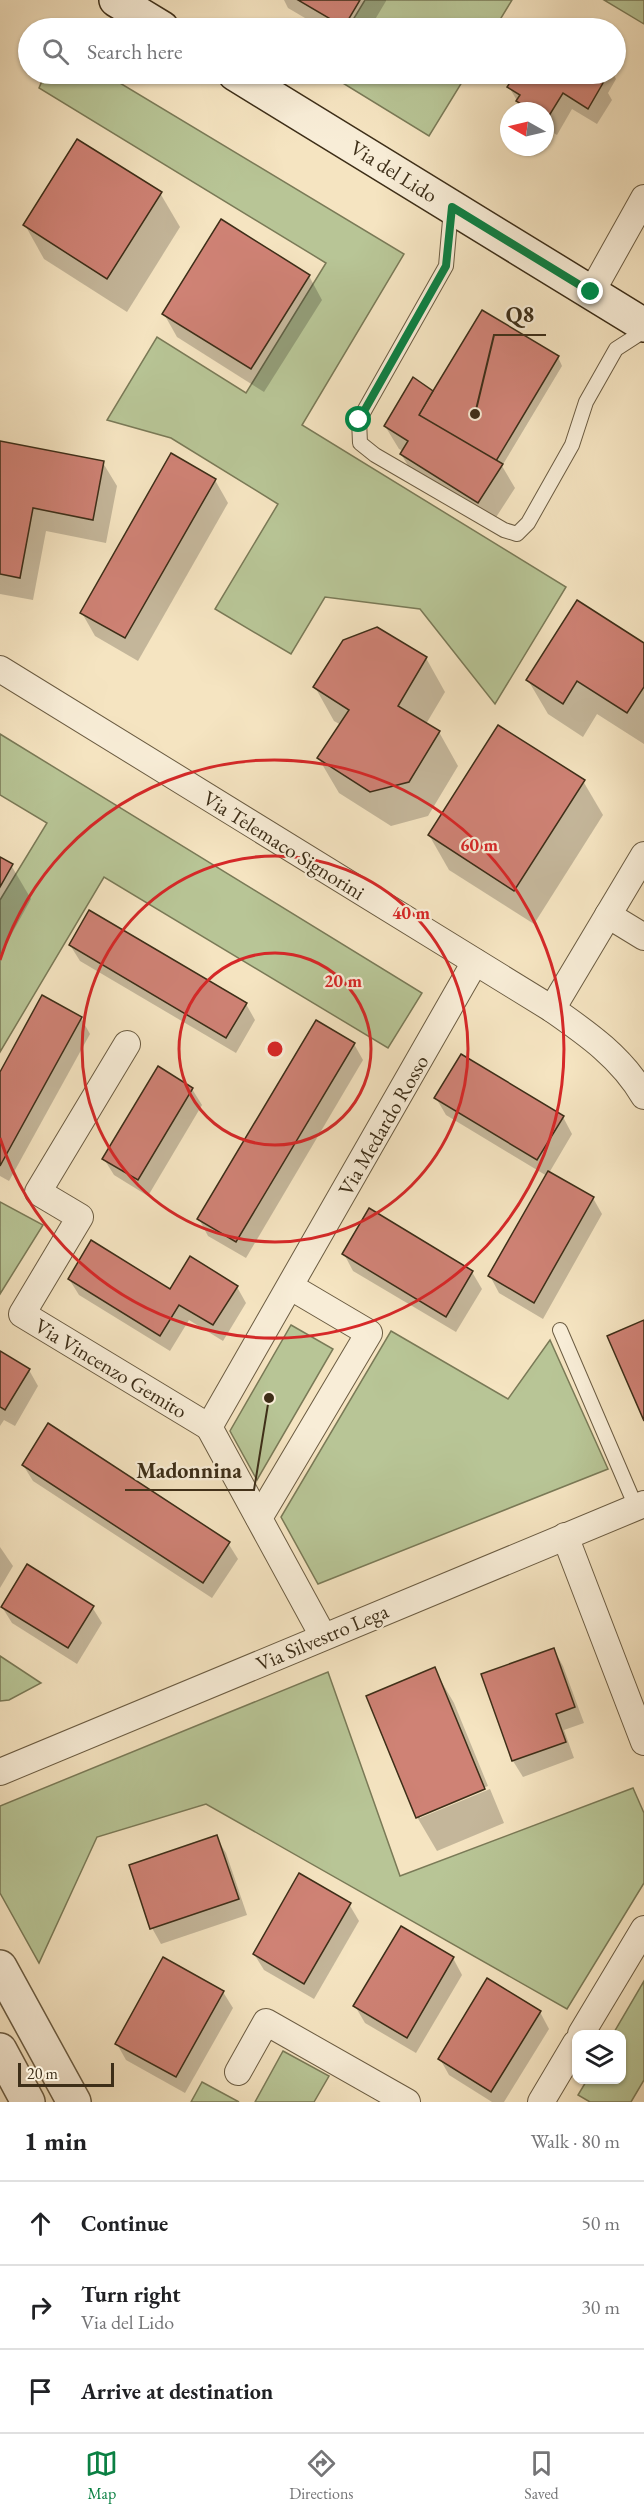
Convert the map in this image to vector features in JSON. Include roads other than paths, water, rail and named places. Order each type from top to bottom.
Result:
[{"type":"main road","points":[[116,0],[146,18]]},
{"type":"main road","name":"Via del Lido","points":[[251,84],[644,325]]},
{"type":"main road","points":[[0,1967],[74,2102]]},
{"type":"main road","points":[[0,2050],[28,2102]]},
{"type":"street","points":[[591,292],[644,198]]},
{"type":"street","name":"Via Telemaco Signorini","points":[[0,669],[552,1009],[597,1040],[632,1076],[644,1096]]},
{"type":"street","points":[[552,1009],[644,855]]},
{"type":"street","points":[[608,915],[644,937]]},
{"type":"street","name":"Via Medardo Rosso","points":[[209,1427],[475,962]]},
{"type":"street","name":"Via Vincenzo Gemito","points":[[127,1044],[38,1192],[80,1217],[22,1314],[209,1427]]},
{"type":"street","points":[[259,1518],[369,1333],[291,1287]]},
{"type":"street","points":[[209,1427],[323,1636]]},
{"type":"street","name":"Via Silvestro Lega","points":[[0,1772],[640,1505]]},
{"type":"street","points":[[565,1536],[644,1742]]},
{"type":"street","points":[[583,2030],[644,1929]]},
{"type":"street","points":[[238,2072],[266,2022],[407,2102]]},
{"type":"street","points":[[546,2100],[572,2051]]},
{"type":"lane","points":[[452,207],[446,266],[359,420],[360,443],[375,455],[504,530],[517,534],[528,523],[572,445],[586,402],[616,349],[644,331]]},
{"type":"lane","points":[[560,1330],[640,1505]]},
{"type":"place","name":"Q8","points":[[475,414]]},
{"type":"place","name":"Madonnina","points":[[269,1398]]}]
